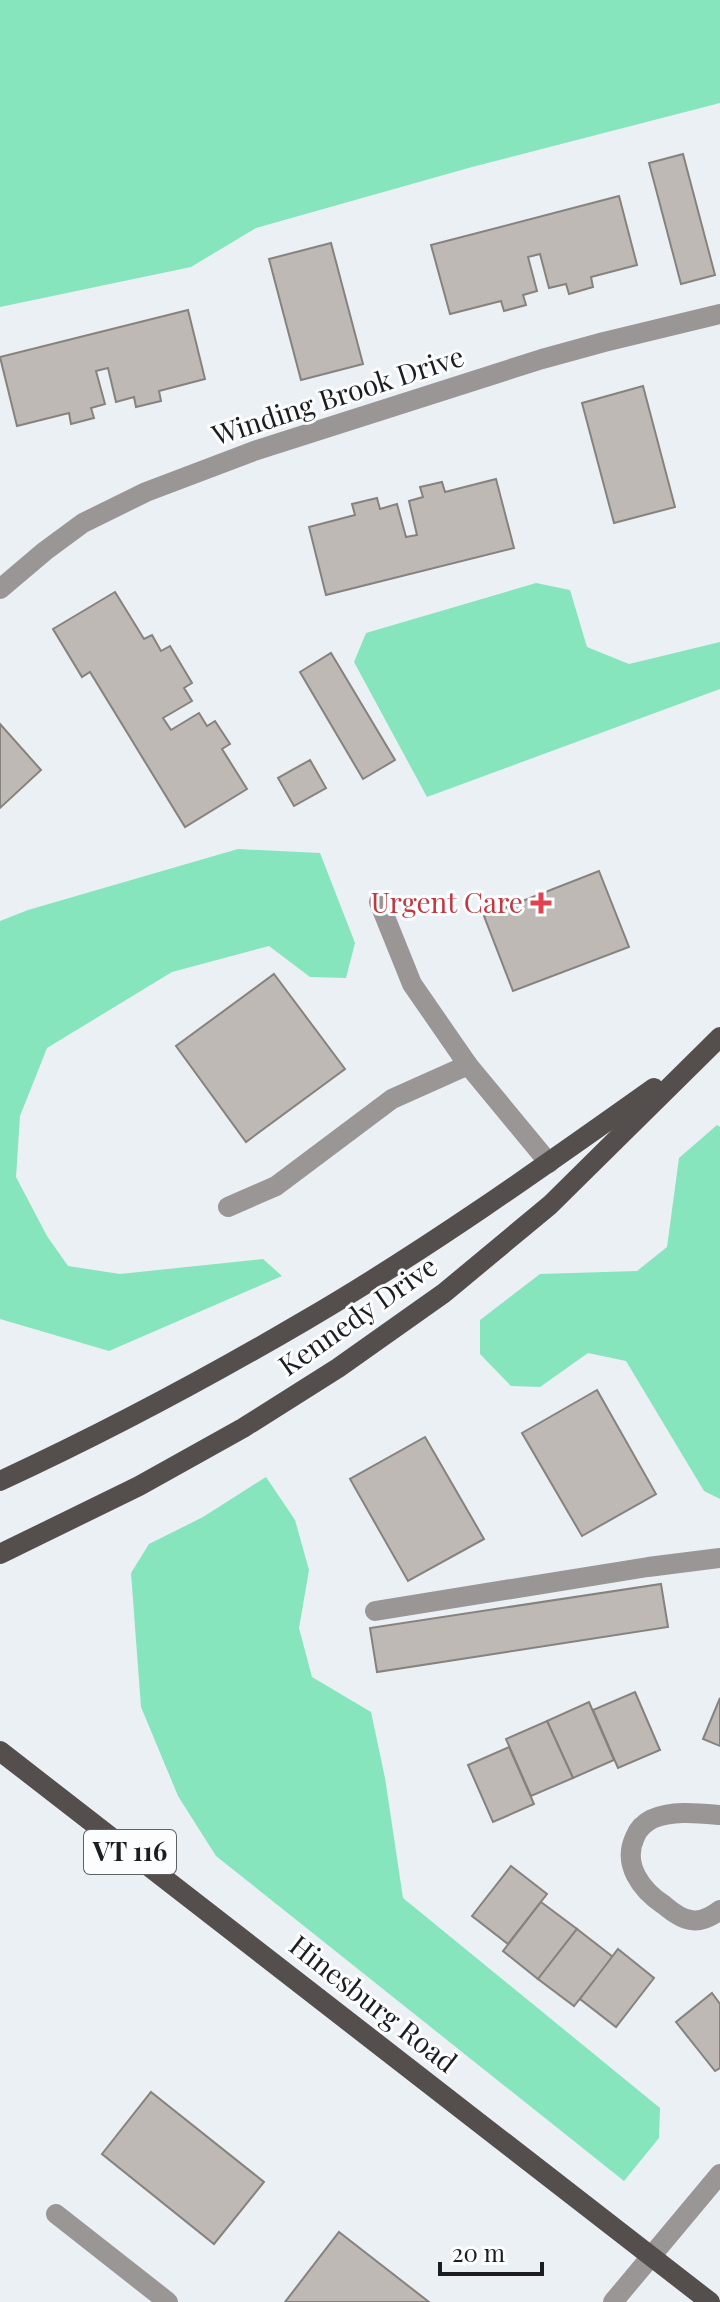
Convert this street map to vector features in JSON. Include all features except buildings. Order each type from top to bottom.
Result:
[{"type":"main road","name":"Kennedy Drive","points":[[0,1554],[139,1486],[243,1428],[338,1368],[444,1293],[550,1205],[720,1037]]},
{"type":"main road","name":"Kennedy Drive","points":[[0,1481],[201,1379],[308,1319],[549,1163],[700,1056]]},
{"type":"main road","name":"Hinesburg Road","points":[[0,1751],[710,2302]]},
{"type":"street","name":"Winding Brook Drive","points":[[0,589],[83,523],[146,492],[254,451],[542,359],[720,314]]},
{"type":"street","points":[[379,902],[412,984],[468,1065],[549,1163]]},
{"type":"street","points":[[228,1207],[276,1186],[392,1099],[468,1065]]},
{"type":"street","points":[[375,1611],[720,1558]]},
{"type":"street","points":[[720,1815],[694,1812],[650,1820],[639,1829],[631,1853],[633,1869],[642,1886],[674,1912],[691,1921],[710,1917],[720,1910]]},
{"type":"street","points":[[613,2302],[720,2174]]},
{"type":"street","points":[[56,2214],[168,2302]]},
{"type":"green space","points":[[0,0],[720,0],[720,103],[472,167],[256,228],[191,267],[0,307]]},
{"type":"green space","points":[[536,583],[570,590],[587,647],[629,664],[720,642],[720,689],[427,797],[354,662],[366,633]]},
{"type":"green space","points":[[238,849],[320,853],[355,943],[346,978],[310,977],[269,946],[172,972],[47,1048],[20,1116],[16,1177],[47,1236],[68,1266],[120,1274],[263,1259],[282,1276],[109,1351],[0,1319],[0,921],[28,910]]},
{"type":"green space","points":[[717,1125],[720,1127],[720,1499],[704,1491],[626,1361],[588,1353],[540,1387],[511,1386],[480,1354],[480,1320],[540,1274],[637,1271],[667,1247],[679,1158]]},
{"type":"green space","points":[[266,1477],[295,1520],[309,1570],[299,1628],[312,1677],[371,1712],[385,1778],[403,1898],[660,2108],[659,2138],[624,2181],[216,1856],[178,1796],[141,1707],[131,1573],[149,1544],[203,1517]]},
{"type":"place","name":"Urgent Care","points":[[541,903]]}]
